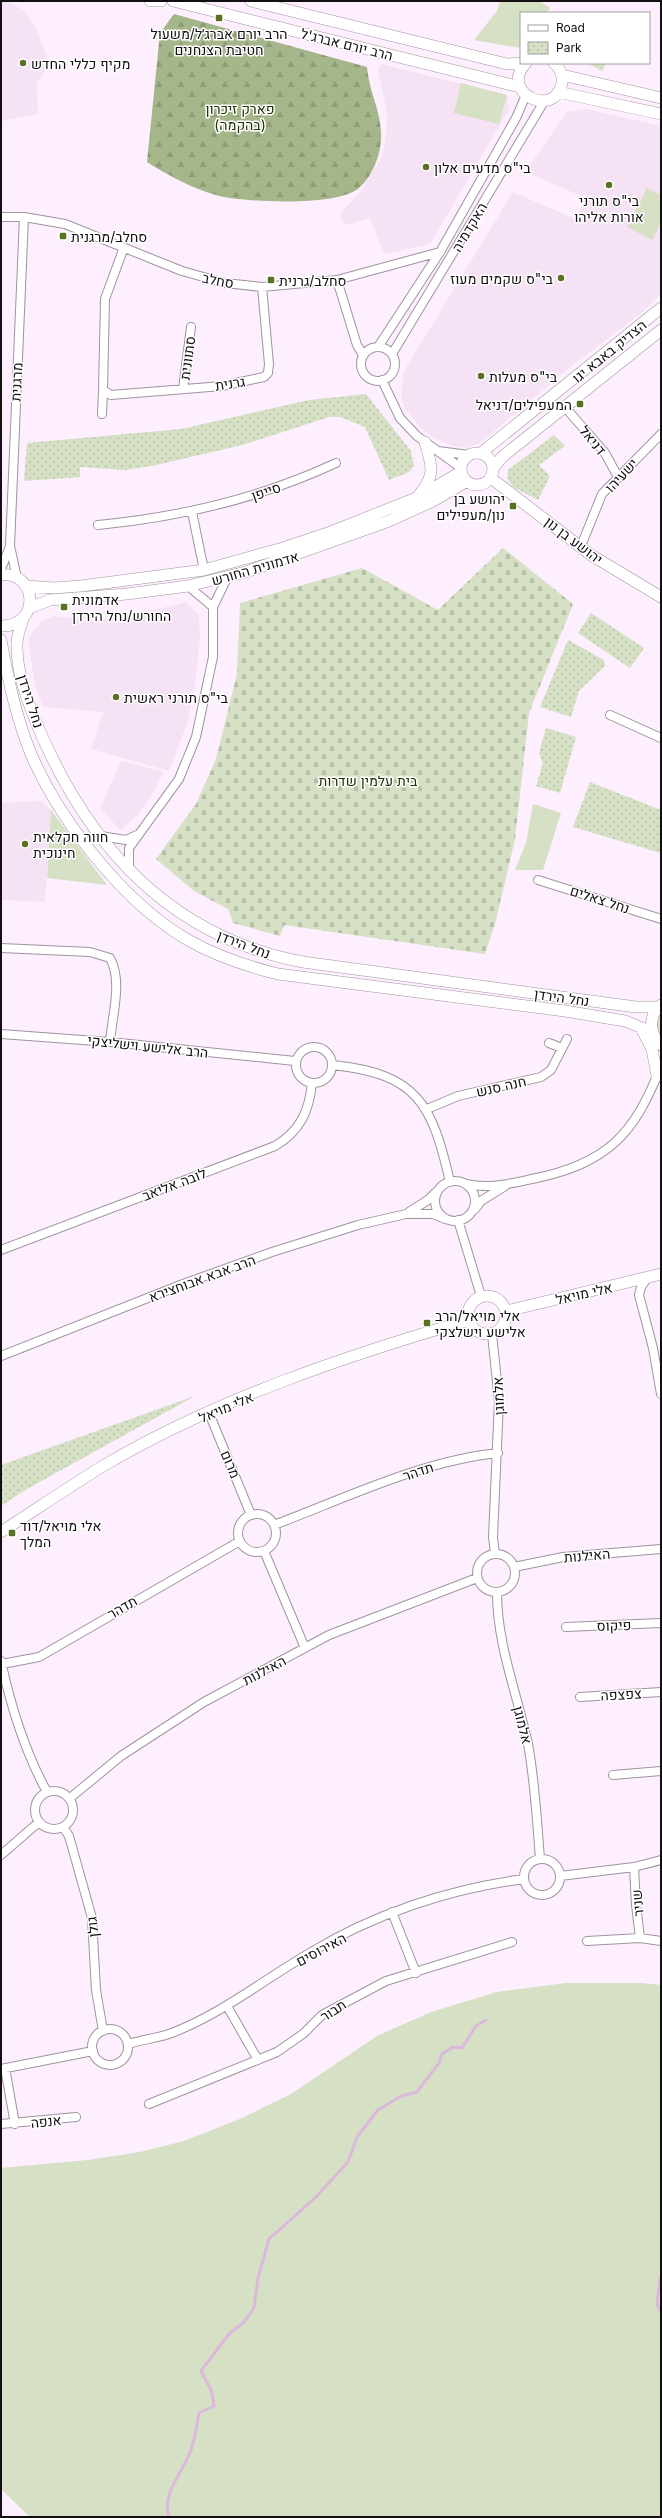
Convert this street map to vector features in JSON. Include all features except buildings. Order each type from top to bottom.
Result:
[{"type":"main road","points":[[150,1],[161,1]]},
{"type":"main road","name":"הרב יורם אברג'ל","points":[[173,1],[523,91],[534,100],[545,100]]},
{"type":"main road","name":"הרב יורם אברג'ל","points":[[251,1],[507,64],[520,63]]},
{"type":"main road","points":[[523,91],[520,73],[524,64]]},
{"type":"main road","points":[[545,100],[558,92],[562,84],[562,75],[555,64]]},
{"type":"main road","points":[[562,75],[661,98]]},
{"type":"main road","points":[[558,92],[661,114]]},
{"type":"main road","name":"הצדיק באבא יגו","points":[[482,453],[661,308]]},
{"type":"main road","name":"הצדיק באבא יגו","points":[[492,473],[502,457],[661,330]]},
{"type":"main road","points":[[416,498],[428,484],[432,473],[425,442]]},
{"type":"main road","points":[[482,453],[490,459],[492,473],[481,484],[463,474],[463,461],[469,455],[482,453]]},
{"type":"main road","name":"יהושע בן נון","points":[[492,473],[581,546],[660,594]]},
{"type":"main road","name":"אדמונית החורש","points":[[26,586],[53,588],[81,586],[204,570],[283,548],[416,498],[463,474]]},
{"type":"main road","name":"אדמונית החורש","points":[[29,608],[50,600],[127,594],[188,586],[300,555],[389,521],[444,495],[463,474]]},
{"type":"main road","points":[[1,575],[17,578],[26,586],[30,594],[29,608],[22,619],[13,625],[1,626]]},
{"type":"main road","name":"נחל הירדן","points":[[22,619],[17,649],[24,687],[38,726],[71,794],[100,836],[129,869],[159,898],[197,924],[247,948],[270,956],[636,1007],[660,1006]]},
{"type":"main road","name":"נחל הירדן","points":[[1,640],[19,722],[32,756],[58,805],[119,885],[154,916],[187,939],[226,958],[278,974],[565,1011],[625,1021],[652,1032]]},
{"type":"main road","points":[[660,1006],[651,1023],[652,1032],[661,1045]]},
{"type":"main road","points":[[641,1028],[652,1049],[660,1071]]},
{"type":"main road","name":"אלי מויאל","points":[[507,1311],[661,1274]]},
{"type":"main road","points":[[481,1296],[497,1299],[507,1311],[505,1324],[492,1334],[475,1330],[469,1320],[472,1305],[481,1296]]},
{"type":"main road","name":"אלי מויאל","points":[[1,1532],[104,1466],[209,1413],[336,1361],[469,1320]]},
{"type":"street","name":"האקדמיה","points":[[378,347],[440,252],[516,118],[523,91]]},
{"type":"street","name":"האקדמיה","points":[[392,354],[545,100]]},
{"type":"street","name":"סחלב","points":[[1,217],[24,217],[65,224],[123,250],[182,271],[225,283],[262,286],[337,280],[440,252]]},
{"type":"street","name":"מרגנית","points":[[17,578],[10,546],[24,217]]},
{"type":"street","points":[[102,414],[105,299],[123,250]]},
{"type":"street","points":[[337,280],[357,345],[363,355]]},
{"type":"street","name":"גרנית","points":[[103,390],[111,395],[120,395],[222,386],[264,377],[268,372],[262,286]]},
{"type":"street","name":"סתוונית","points":[[182,389],[191,327]]},
{"type":"street","points":[[378,347],[392,354],[394,369],[392,374],[382,380],[371,380],[366,376],[361,366],[363,355],[371,348],[378,347]]},
{"type":"street","points":[[382,380],[400,418],[425,442],[463,474]]},
{"type":"street","name":"דניאל","points":[[564,406],[605,453],[618,477]]},
{"type":"street","name":"ישעיהו","points":[[581,546],[602,494],[661,434]]},
{"type":"street","points":[[435,450],[469,455]]},
{"type":"street","name":"סייפן","points":[[98,525],[135,522],[192,512],[249,497],[306,477],[336,463]]},
{"type":"street","points":[[192,512],[204,570]]},
{"type":"street","name":"מרגנית","points":[[1,569],[10,546]]},
{"type":"street","points":[[129,869],[129,848],[179,779],[196,737],[213,657],[213,607],[228,576]]},
{"type":"street","points":[[188,586],[213,607]]},
{"type":"street","points":[[610,715],[661,738]]},
{"type":"street","points":[[100,836],[126,840],[138,834]]},
{"type":"street","name":"נחל צאלים","points":[[538,880],[661,919]]},
{"type":"street","points":[[1,948],[90,952],[110,958],[115,968],[116,983],[110,1042]]},
{"type":"street","name":"הרב אלישע וישליצקי","points":[[1,1034],[110,1042],[296,1061]]},
{"type":"street","name":"חנה סנש","points":[[427,1110],[458,1096],[541,1077],[551,1070],[566,1039]]},
{"type":"street","points":[[549,1043],[562,1048]]},
{"type":"street","points":[[318,1046],[328,1053],[332,1065],[329,1076],[325,1080],[312,1083],[302,1079],[297,1074],[296,1061],[305,1048],[318,1046]]},
{"type":"street","points":[[332,1065],[363,1068],[384,1075],[402,1084],[427,1110],[437,1131],[450,1182]]},
{"type":"street","points":[[509,1184],[481,1200],[468,1217],[458,1220],[445,1219],[436,1208],[436,1195],[439,1189],[450,1182],[484,1188],[509,1184],[574,1169],[602,1154],[631,1126],[643,1108],[660,1071]]},
{"type":"street","name":"לובה אליאב","points":[[1,1250],[275,1146],[289,1137],[300,1125],[310,1102],[312,1083]]},
{"type":"street","points":[[466,1184],[474,1195],[473,1211]]},
{"type":"street","name":"הרב אבא אבוחצירא","points":[[406,1214],[428,1200],[439,1189]]},
{"type":"street","name":"הרב אבא אבוחצירא","points":[[1,1356],[183,1284],[272,1252],[358,1225],[406,1214],[433,1214],[445,1219]]},
{"type":"street","points":[[458,1220],[481,1296]]},
{"type":"street","points":[[648,1277],[641,1287],[638,1295],[653,1348],[661,1394]]},
{"type":"street","points":[[623,1284],[638,1295]]},
{"type":"street","name":"אלמוגן","points":[[492,1334],[500,1401],[493,1537],[495,1554]]},
{"type":"street","name":"מרום","points":[[209,1413],[251,1515]]},
{"type":"street","name":"תדהר","points":[[274,1525],[427,1468],[461,1458],[498,1453]]},
{"type":"street","points":[[251,1515],[266,1516],[274,1525],[276,1539],[264,1551],[248,1550],[240,1541],[238,1533],[240,1524],[251,1515]]},
{"type":"street","name":"תדהר","points":[[1,1662],[39,1657],[240,1541]]},
{"type":"street","name":"האילנות","points":[[514,1567],[563,1557],[661,1549]]},
{"type":"street","points":[[264,1551],[305,1648]]},
{"type":"street","points":[[495,1554],[505,1556],[514,1567],[512,1584],[497,1592],[483,1587],[477,1578],[477,1568],[482,1560],[495,1554]]},
{"type":"street","name":"האילנות","points":[[70,1798],[121,1756],[204,1702],[329,1635],[477,1578]]},
{"type":"street","name":"אלמוגן","points":[[497,1592],[501,1640],[529,1751],[540,1859]]},
{"type":"street","name":"פיקוס","points":[[566,1627],[661,1623]]},
{"type":"street","points":[[1,1662],[9,1697],[22,1740],[48,1792]]},
{"type":"street","name":"צפצפה","points":[[580,1697],[661,1692]]},
{"type":"street","points":[[613,1775],[661,1771]]},
{"type":"street","points":[[48,1792],[62,1792],[70,1798],[73,1814],[63,1827],[50,1829],[39,1822],[35,1813],[36,1803],[48,1792]]},
{"type":"street","points":[[1,1855],[39,1822]]},
{"type":"street","name":"גולן","points":[[63,1827],[73,1851],[92,1918],[96,1990],[103,2031]]},
{"type":"street","points":[[540,1859],[554,1864],[560,1876],[555,1889],[544,1895],[534,1893],[529,1890],[524,1879],[526,1868],[530,1863],[540,1859]]},
{"type":"street","points":[[560,1876],[634,1867],[661,1860]]},
{"type":"street","name":"שניר","points":[[634,1867],[636,1905],[640,1938]]},
{"type":"street","name":"האירוסים","points":[[128,2044],[168,2034],[228,2006],[309,1953],[392,1912],[442,1895],[524,1879]]},
{"type":"street","points":[[392,1912],[416,1973]]},
{"type":"street","points":[[587,1941],[640,1938],[661,1941]]},
{"type":"street","name":"תבור","points":[[149,2104],[277,2052],[303,2034],[322,2015],[354,1996],[386,1981],[416,1973],[512,1942]]},
{"type":"street","points":[[228,2006],[258,2060]]},
{"type":"street","points":[[114,2029],[120,2032],[128,2044],[126,2057],[116,2064],[103,2064],[98,2060],[93,2051],[93,2041],[103,2031],[114,2029]]},
{"type":"street","points":[[3,2068],[93,2051]]},
{"type":"street","name":"אנפה","points":[[3,2068],[15,2124]]},
{"type":"street","name":"אנפה","points":[[1,2124],[15,2124],[76,2117]]},
{"type":"shaded area","name":"מקיף כללי החדש","points":[[1,2],[8,2],[23,10],[35,26],[47,56],[45,71],[37,83],[38,114],[1,121]]},
{"type":"shaded area","name":"בי\"ס מדעים אלון","points":[[381,64],[507,95],[509,110],[430,244],[384,254],[370,218],[345,225],[340,214],[362,190],[382,156],[386,136],[387,112],[378,71]]},
{"type":"shaded area","points":[[586,109],[661,126],[661,294],[639,315],[570,367],[480,443],[465,448],[453,446],[436,439],[423,430],[405,409],[401,397],[404,371],[513,192],[575,219],[586,198],[525,172],[567,112]]},
{"type":"shaded area","name":"בי\"ס תורני ראשית","points":[[186,602],[199,615],[200,639],[195,686],[187,724],[169,771],[91,749],[103,712],[43,707],[35,686],[28,639],[43,620],[55,616],[88,621],[120,618],[135,612],[162,608]]},
{"type":"shaded area","points":[[121,761],[164,772],[151,796],[137,816],[120,830],[100,808]]},
{"type":"shaded area","name":"חווה חקלאית חינוכית","points":[[42,801],[51,810],[45,902],[1,900],[1,803]]},
{"type":"green space","points":[[500,1],[540,1],[550,8],[547,12],[520,12],[520,48],[474,40],[497,11]]},
{"type":"green space","name":"פארק זיכרון (בהקמה)","points":[[174,14],[367,67],[380,119],[381,141],[379,153],[372,172],[363,184],[350,193],[334,198],[295,201],[237,199],[214,195],[194,187],[147,162],[160,33]]},
{"type":"green space","points":[[589,64],[606,64],[602,71]]},
{"type":"green space","points":[[461,83],[507,95],[499,124],[454,113]]},
{"type":"green space","points":[[647,188],[661,195],[661,223],[652,240],[627,227]]},
{"type":"green space","points":[[366,394],[411,451],[414,466],[409,472],[389,480],[365,427],[340,417],[329,417],[242,445],[152,466],[125,470],[80,467],[80,477],[24,481],[27,443],[181,429],[309,400]]},
{"type":"green space","points":[[554,435],[565,446],[539,465],[550,476],[538,500],[513,487],[507,478],[508,470]]},
{"type":"green space","name":"בית עלמין שדרות","points":[[503,548],[573,604],[529,713],[515,839],[495,924],[485,954],[284,925],[280,936],[233,923],[228,909],[194,891],[156,859],[196,804],[216,759],[237,674],[240,603],[362,568],[438,610]]},
{"type":"green space","points":[[591,613],[644,648],[630,668],[578,633]]},
{"type":"green space","points":[[568,640],[604,660],[605,666],[579,691],[571,717],[540,707]]},
{"type":"green space","points":[[546,728],[576,737],[560,793],[536,786],[543,763],[539,753]]},
{"type":"green space","points":[[590,782],[661,810],[661,853],[573,827]]},
{"type":"green space","points":[[533,804],[561,813],[543,870],[515,870],[526,843]]},
{"type":"green space","points":[[51,810],[107,885],[47,878]]},
{"type":"green space","points":[[661,1012],[661,1038],[656,1025]]},
{"type":"green space","points":[[195,1396],[27,1489],[1,1506],[1,1465]]},
{"type":"green space","points":[[566,1983],[641,1983],[661,1985],[661,2517],[30,2517],[1,2489],[1,2168],[88,2160],[140,2152],[184,2141],[242,2118],[291,2094],[377,2036],[431,2012],[497,1992]]},
{"type":"waterway","points":[[169,2517],[167,2508],[168,2499],[174,2482],[191,2450],[199,2413],[214,2406],[212,2392],[201,2371],[229,2334],[244,2322],[254,2308],[258,2278],[269,2239],[316,2197],[348,2162],[357,2137],[378,2110],[401,2096],[417,2092],[439,2063],[442,2054],[453,2047],[462,2048],[476,2026],[486,2020]]},
{"type":"waterway","points":[[660,2278],[657,2304],[661,2312]]},
{"type":"place","name":"הרב יורם אברג׳ל/משעול חטיבת הצנחנים","points":[[219,18]]},
{"type":"place","name":"מקיף כללי החדש","points":[[23,63]]},
{"type":"place","name":"בי\"ס מדעים אלון","points":[[426,167]]},
{"type":"place","name":"בי\"ס תורני אורות אליהו","points":[[609,185]]},
{"type":"place","name":"סחלב/מרגנית","points":[[63,236]]},
{"type":"place","name":"בי\"ס שקמים מעוז","points":[[561,278]]},
{"type":"place","name":"סחלב/גרנית","points":[[271,280]]},
{"type":"place","name":"בי\"ס מעלות","points":[[481,376]]},
{"type":"place","name":"המעפילים/דניאל","points":[[580,404]]},
{"type":"place","name":"יהושע בן נון/מעפילים","points":[[513,506]]},
{"type":"place","name":"אדמונית החורש/נחל הירדן","points":[[64,607]]},
{"type":"place","name":"בי\"ס תורני ראשית","points":[[116,697]]},
{"type":"place","name":"חווה חקלאית חינוכית","points":[[25,844]]},
{"type":"place","name":"אלי מויאל/הרב אלישע וישלצקי","points":[[427,1323]]},
{"type":"place","name":"אלי מויאל/דוד המלך","points":[[12,1533]]}]
